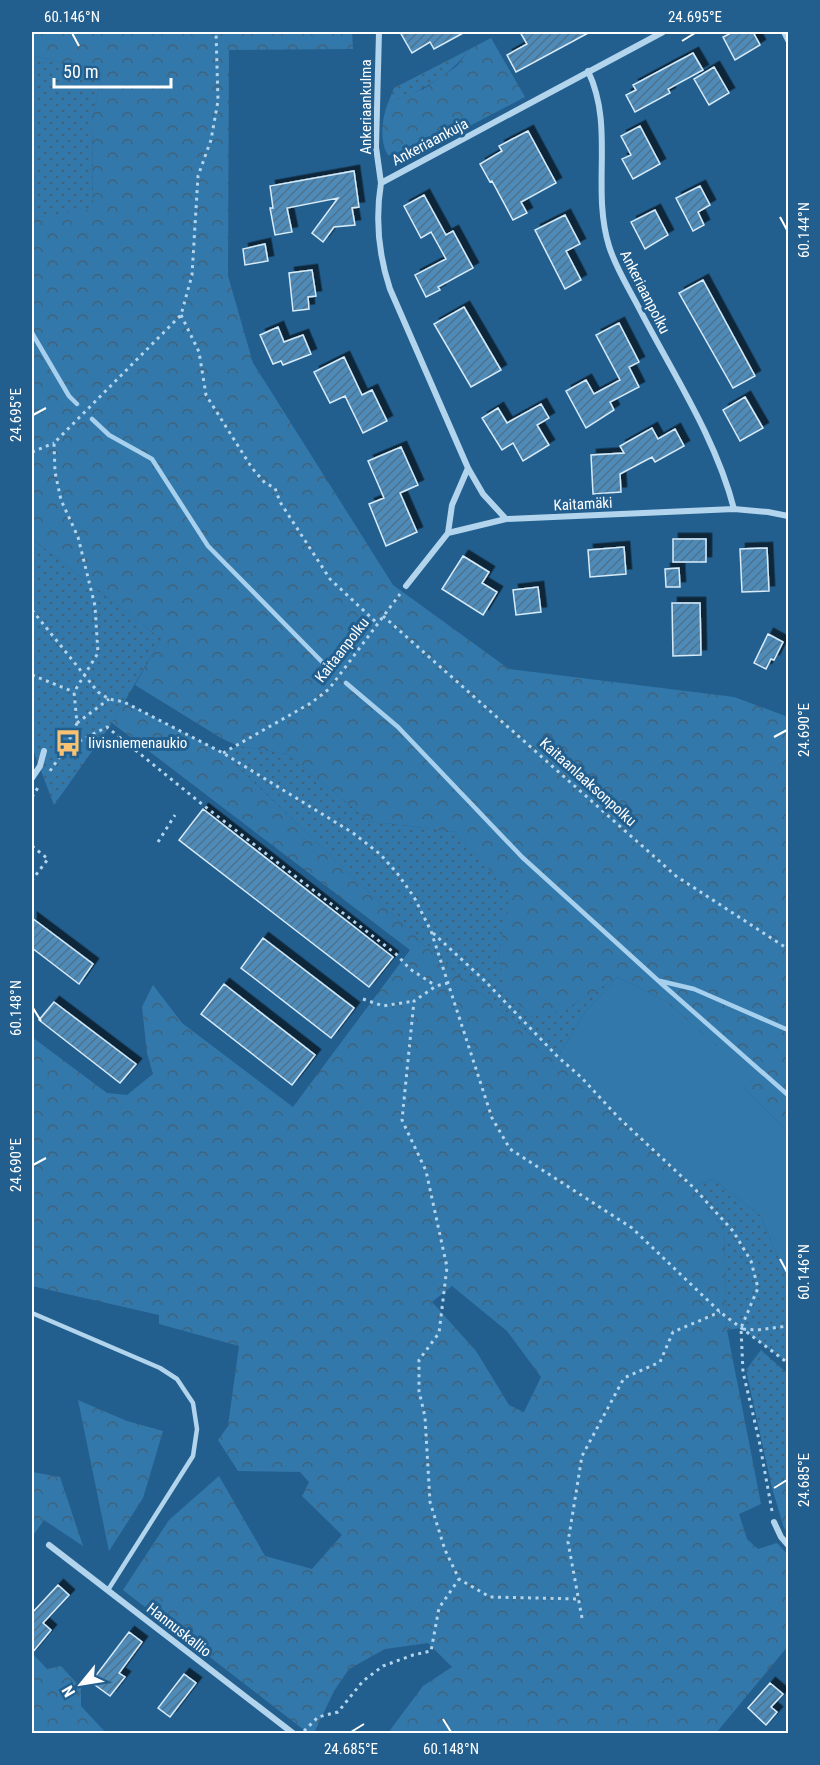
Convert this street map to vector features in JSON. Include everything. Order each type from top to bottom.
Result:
[{"type":"street","name":"Ankeriaankulma","points":[[379,32],[376,147],[381,183]]},
{"type":"street","name":"Ankeriaankuja","points":[[506,519],[483,494],[468,468],[384,271],[377,240],[377,205],[381,183],[663,32]]},
{"type":"street","points":[[784,32],[789,40]]},
{"type":"street","name":"Ankeriaanpolku","points":[[588,71],[596,86],[602,112],[603,216],[609,248],[696,415],[729,487],[734,509]]},
{"type":"street","points":[[406,586],[448,533],[452,505],[468,468]]},
{"type":"street","name":"Kaitamäki","points":[[448,533],[506,519],[734,509],[789,516]]},
{"type":"street","points":[[32,778],[40,766],[44,751]]},
{"type":"street","points":[[774,1522],[781,1537],[789,1545]]},
{"type":"street","name":"Hannuskallio","points":[[49,1545],[294,1734]]},
{"type":"lane","points":[[32,1313],[160,1368],[177,1379],[193,1402],[197,1430],[193,1456],[108,1590]]},
{"type":"path","points":[[32,452],[54,443],[181,315],[192,275],[198,176],[211,140],[218,101],[216,32]]},
{"type":"path","points":[[181,315],[199,352],[206,395],[252,468],[265,483],[275,488],[280,502],[330,579],[378,624]]},
{"type":"path","points":[[54,443],[55,472],[61,500],[78,537],[95,606],[98,653],[74,692],[77,723]]},
{"type":"path","name":"Kaitaanpolku","points":[[223,753],[311,703],[329,689],[406,586]]},
{"type":"path","points":[[32,610],[98,692],[109,699],[124,702],[223,753],[353,834],[380,854],[414,897],[431,931],[492,1118],[510,1149],[632,1228],[720,1312],[789,1363]]},
{"type":"path","name":"Kaitaanlaaksonpolku","points":[[383,616],[676,876],[789,949]]},
{"type":"path","points":[[32,675],[74,692]]},
{"type":"path","points":[[32,797],[65,748],[77,723],[109,699]]},
{"type":"path","points":[[65,748],[107,727],[203,805],[396,954],[410,969],[436,986]]},
{"type":"path","points":[[158,842],[175,815]]},
{"type":"path","points":[[32,846],[48,859],[32,880]]},
{"type":"path","points":[[431,931],[478,974],[620,1120],[693,1187],[733,1231],[751,1261],[758,1288],[741,1328],[743,1372],[759,1440],[774,1522]]},
{"type":"path","points":[[363,999],[383,1006],[414,1001],[436,986],[448,983]]},
{"type":"path","points":[[414,1001],[402,1120],[426,1171],[447,1267],[439,1333],[419,1360],[419,1391],[424,1416],[430,1502],[445,1550],[459,1579],[490,1597],[578,1599]]},
{"type":"path","points":[[582,1618],[568,1542],[582,1456],[624,1378],[660,1362],[673,1332],[720,1312]]},
{"type":"path","points":[[741,1328],[757,1330],[789,1326]]},
{"type":"path","points":[[302,1734],[318,1717],[338,1712],[363,1681],[383,1666],[431,1651],[439,1608],[459,1579]]},
{"type":"green space","points":[[32,32],[352,32],[353,49],[229,50],[228,276],[253,363],[393,585],[509,669],[734,697],[788,717],[788,1133],[745,1088],[752,1078],[667,1002],[618,977],[566,1009],[531,1017],[506,991],[498,958],[510,893],[455,832],[369,821],[287,754],[238,746],[135,685],[161,639],[35,541],[32,532],[32,218],[93,209],[92,121],[102,73],[32,55]]},
{"type":"green space","points":[[491,38],[525,97],[424,150],[403,156],[388,155],[383,143],[382,129],[388,103],[425,88],[457,66],[470,49]]},
{"type":"green space","points":[[470,49],[444,75],[388,103],[394,88]]},
{"type":"green space","points":[[32,55],[102,73],[92,121],[93,210],[32,218]]},
{"type":"green space","points":[[32,532],[35,541],[161,639],[112,723],[54,805],[32,747]]},
{"type":"green space","points":[[124,702],[223,753],[442,962],[581,1077],[619,1118],[693,1187],[724,1230],[727,1330],[761,1504],[739,1514],[747,1539],[758,1549],[777,1543],[788,1555],[788,1646],[716,1733],[388,1733],[423,1686],[452,1667],[428,1643],[385,1649],[349,1669],[334,1691],[314,1733],[308,1733],[123,1590],[169,1520],[219,1476],[265,1556],[312,1569],[342,1535],[302,1496],[309,1482],[300,1472],[238,1471],[218,1440],[228,1426],[239,1346],[159,1324],[159,1315],[32,1286],[32,1037],[107,1093],[127,1095],[153,1074],[147,1053],[142,1007],[153,985],[182,1023],[293,1107],[410,950],[112,723]],"holes":[[[452,1286],[507,1331],[541,1377],[524,1412],[509,1405],[476,1351],[432,1302]]]},
{"type":"green space","points":[[238,746],[287,754],[369,821],[455,832],[511,893],[498,958],[566,1009],[618,977],[585,1012],[558,1057],[442,962],[223,753]]},
{"type":"green space","points":[[618,977],[667,1002],[753,1078],[745,1088],[788,1133],[788,1282],[761,1216],[713,1179],[693,1187],[558,1057],[585,1012]]},
{"type":"green space","points":[[713,1179],[761,1216],[788,1282],[788,1363],[741,1328],[727,1330],[724,1230],[693,1187]]},
{"type":"green space","points":[[761,1350],[788,1374],[788,1479],[772,1488],[746,1370]]},
{"type":"green space","points":[[78,1400],[127,1421],[163,1431],[143,1498],[109,1551]]},
{"type":"green space","points":[[32,1472],[60,1477],[83,1546],[44,1520],[32,1537]]},
{"type":"green space","points":[[788,1479],[788,1533],[784,1528],[772,1488]]},
{"type":"green space","points":[[32,1653],[47,1669],[61,1666],[81,1688],[81,1706],[106,1733],[32,1733]]},
{"type":"building","points":[[400,32],[465,32],[434,49],[430,42],[412,53]]},
{"type":"building","points":[[520,32],[590,32],[516,72],[507,55],[527,44]]},
{"type":"building","points":[[733,32],[753,32],[760,45],[735,60],[723,37]]},
{"type":"building","points":[[693,53],[703,70],[668,89],[670,93],[635,112],[626,95],[636,90],[633,85]]},
{"type":"building","points":[[714,67],[729,93],[709,105],[694,79]]},
{"type":"building","points":[[640,126],[660,164],[633,179],[622,159],[631,155],[621,136]]},
{"type":"building","points":[[528,131],[556,183],[521,202],[527,213],[513,220],[480,164],[502,151],[499,146]]},
{"type":"building","points":[[354,171],[359,207],[352,208],[355,225],[334,227],[323,242],[312,233],[338,198],[287,208],[292,232],[275,235],[270,208],[273,208],[270,186]]},
{"type":"building","points":[[700,186],[710,205],[698,212],[704,225],[693,231],[676,198]]},
{"type":"building","points":[[424,195],[446,235],[453,231],[473,268],[438,287],[440,290],[426,297],[415,275],[446,259],[431,232],[421,238],[404,206]]},
{"type":"building","points":[[655,210],[668,235],[645,249],[631,222]]},
{"type":"building","points":[[565,215],[580,244],[566,251],[581,280],[565,289],[535,230]]},
{"type":"building","points":[[265,244],[268,261],[245,265],[243,249]]},
{"type":"building","points":[[312,270],[316,296],[308,297],[309,309],[293,311],[289,273]]},
{"type":"building","points":[[703,280],[755,376],[733,388],[679,293]]},
{"type":"building","points":[[464,307],[501,370],[471,387],[434,324]]},
{"type":"building","points":[[619,323],[639,362],[629,367],[639,387],[610,402],[614,410],[586,428],[566,391],[586,380],[594,394],[620,380],[596,335]]},
{"type":"building","points":[[278,327],[284,342],[303,335],[311,354],[283,365],[281,361],[273,364],[260,335]]},
{"type":"building","points":[[344,357],[362,395],[372,390],[387,421],[363,433],[345,396],[330,403],[314,372]]},
{"type":"building","points":[[745,397],[763,428],[740,441],[723,410]]},
{"type":"building","points":[[541,404],[549,418],[537,425],[549,445],[523,461],[513,443],[502,450],[482,418],[498,408],[507,423]]},
{"type":"building","points":[[652,428],[658,439],[675,429],[684,446],[655,462],[652,457],[620,474],[621,492],[593,494],[591,455],[624,453],[620,446]]},
{"type":"building","points":[[401,447],[418,485],[400,493],[417,532],[386,546],[369,504],[384,498],[368,461]]},
{"type":"building","points":[[673,539],[706,539],[706,562],[673,562]]},
{"type":"building","points":[[624,547],[626,574],[590,577],[588,550]]},
{"type":"building","points":[[767,548],[769,591],[742,592],[740,549]]},
{"type":"building","points":[[463,556],[489,572],[482,583],[497,592],[483,615],[442,589]]},
{"type":"building","points":[[679,568],[680,587],[666,587],[665,569]]},
{"type":"building","points":[[538,587],[541,612],[516,615],[513,590]]},
{"type":"building","points":[[672,603],[700,603],[701,655],[673,656]]},
{"type":"building","points":[[768,634],[783,642],[774,660],[771,659],[766,669],[754,663]]},
{"type":"building","points":[[203,809],[393,957],[369,987],[179,840]]},
{"type":"building","points":[[32,918],[93,964],[79,984],[32,948]]},
{"type":"building","points":[[263,938],[354,1008],[331,1038],[241,968]]},
{"type":"building","points":[[224,984],[315,1055],[292,1085],[201,1014]]},
{"type":"building","points":[[54,1002],[136,1064],[120,1083],[39,1020]]},
{"type":"building","points":[[58,1585],[69,1595],[43,1623],[51,1630],[32,1653],[32,1613]]},
{"type":"building","points":[[129,1632],[142,1642],[119,1673],[125,1677],[110,1696],[91,1682]]},
{"type":"building","points":[[184,1674],[196,1683],[170,1717],[158,1708]]},
{"type":"building","points":[[770,1683],[783,1694],[771,1707],[777,1712],[766,1725],[748,1708]]},
{"type":"waterway","points":[[32,333],[69,396],[77,404]]},
{"type":"waterway","points":[[92,419],[109,435],[152,459],[208,546],[330,670]]},
{"type":"waterway","points":[[346,683],[398,727],[522,857],[788,1095]]},
{"type":"waterway","points":[[660,981],[694,989],[788,1030]]},
{"type":"place","name":"Iivisniemenaukio","points":[[68,743]]}]
